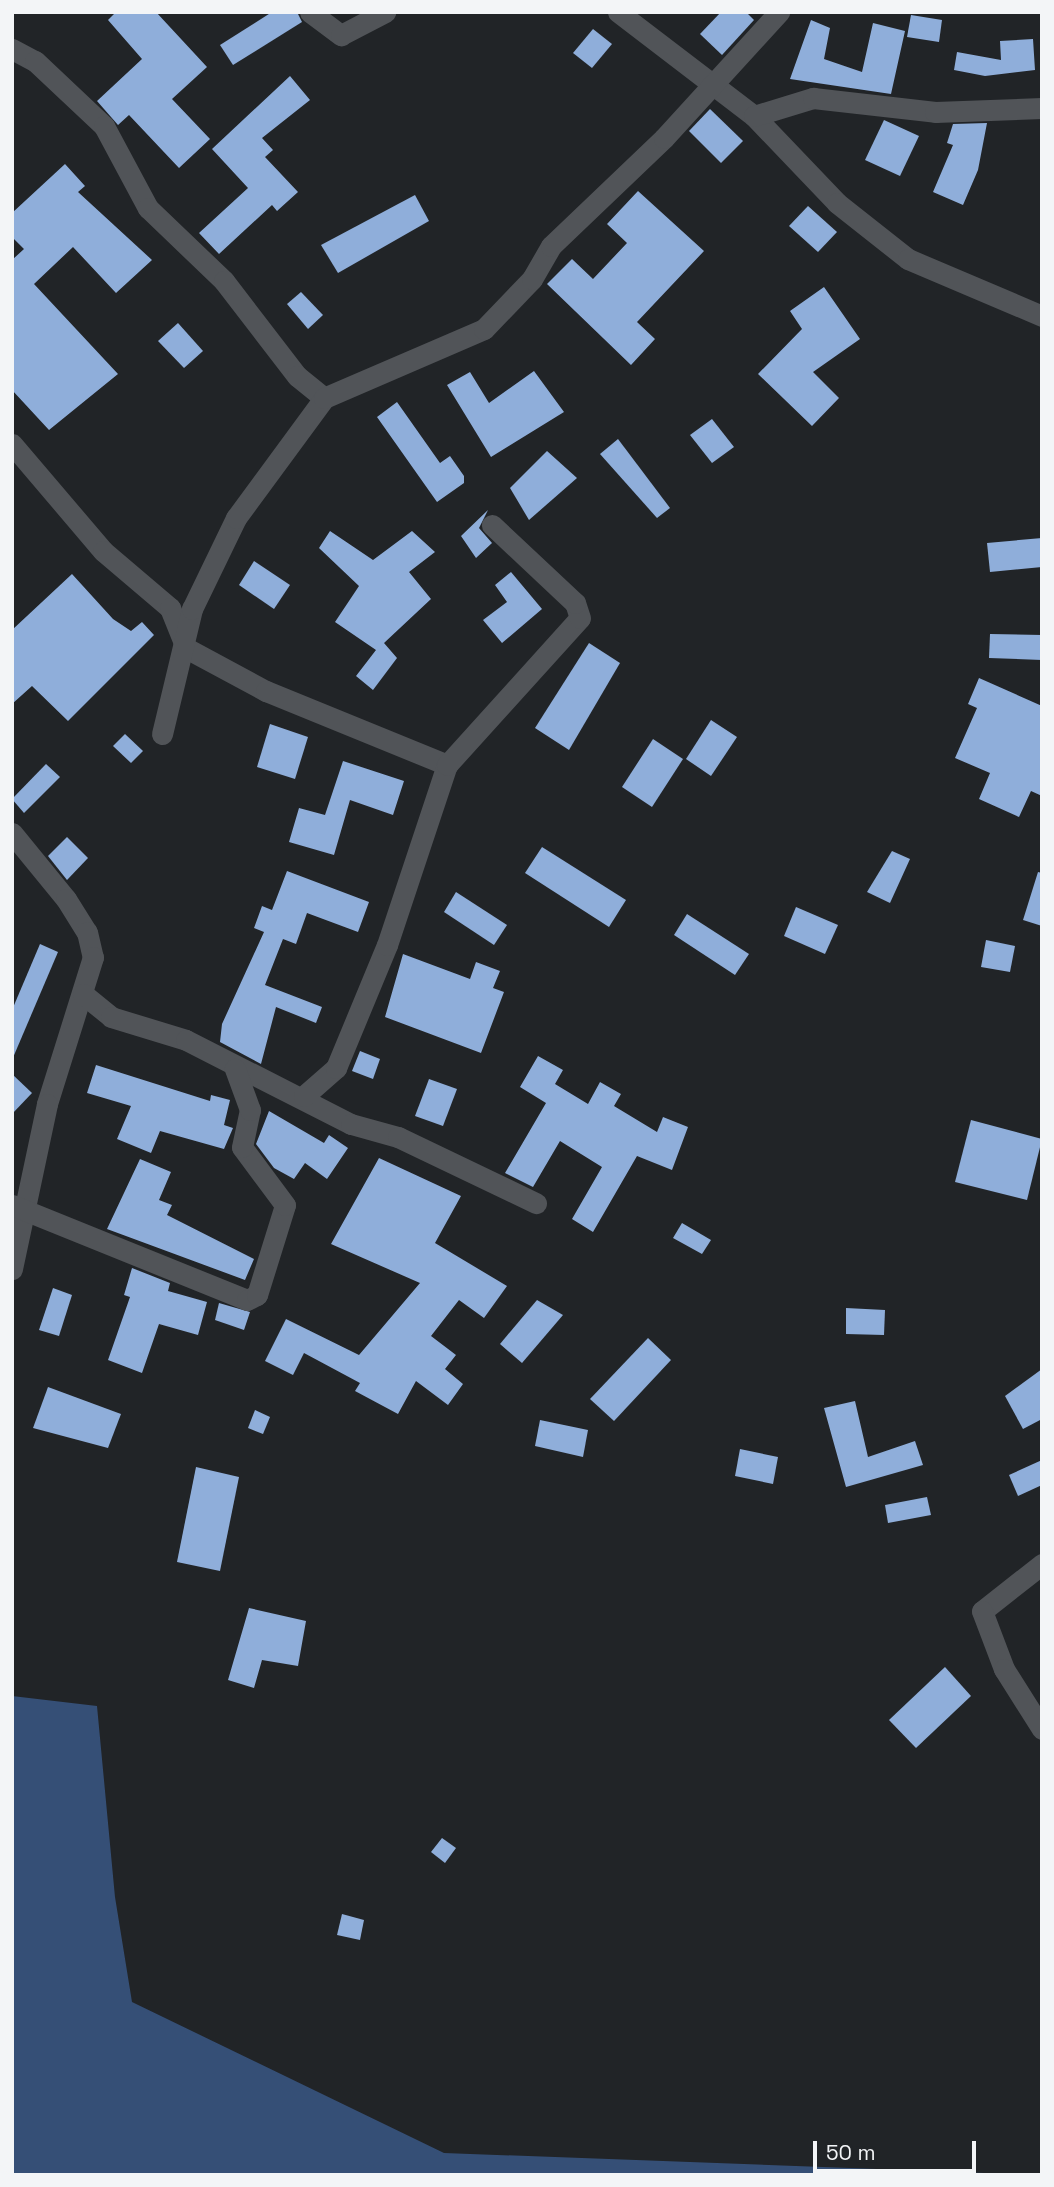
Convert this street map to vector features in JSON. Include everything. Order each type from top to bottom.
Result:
[{"type":"street","points":[[310,12],[341,35],[385,12]]},
{"type":"street","points":[[618,12],[708,85],[754,116],[837,203],[908,259],[1042,316]]},
{"type":"street","points":[[162,734],[186,648],[192,609],[236,518],[324,398],[484,329],[532,279],[551,246],[664,138],[708,85],[779,12]]},
{"type":"street","points":[[12,49],[35,61],[104,126],[148,208],[224,281],[297,376],[324,398]]},
{"type":"street","points":[[754,116],[813,98],[936,112],[1042,108]]},
{"type":"street","points":[[12,443],[103,551],[170,608],[186,648],[266,691],[447,765]]},
{"type":"street","points":[[334,1115],[336,1068],[387,945],[447,765],[580,618],[575,603],[492,525]]},
{"type":"street","points":[[12,833],[87,932],[93,957],[47,1104],[19,1207],[12,1269]]},
{"type":"street","points":[[83,994],[111,1017],[186,1040],[235,1069],[304,1096],[334,1115],[398,1137],[536,1203]]},
{"type":"street","points":[[304,1096],[336,1068]]},
{"type":"street","points":[[19,1207],[247,1300],[257,1295],[285,1205],[242,1147],[250,1110],[235,1069]]},
{"type":"street","points":[[1042,1564],[982,1611],[1004,1669],[1042,1729]]},
{"type":"shaded area","points":[[12,1696],[97,1706],[115,1897],[132,2002],[444,2153],[1041,2175],[12,2175]]},
{"type":"building","points":[[116,12],[156,12],[207,67],[172,99],[210,139],[179,168],[129,115],[118,125],[97,101],[142,59],[108,20]]},
{"type":"building","points":[[272,12],[297,12],[302,22],[233,65],[220,45]]},
{"type":"building","points":[[721,12],[746,12],[754,20],[722,55],[700,34]]},
{"type":"building","points":[[911,15],[942,20],[939,42],[907,37]]},
{"type":"building","points":[[811,20],[830,28],[824,59],[862,72],[873,23],[905,31],[891,94],[790,79]]},
{"type":"building","points":[[593,29],[612,44],[592,68],[573,53]]},
{"type":"building","points":[[1033,39],[1035,70],[985,76],[954,70],[957,52],[1001,60],[1000,41]]},
{"type":"building","points":[[290,76],[310,100],[262,138],[273,150],[265,157],[298,192],[277,211],[272,205],[219,254],[199,233],[248,188],[212,149]]},
{"type":"building","points":[[710,109],[743,141],[721,163],[689,131]]},
{"type":"building","points":[[884,120],[919,136],[900,176],[865,160]]},
{"type":"building","points":[[987,123],[978,170],[963,205],[933,192],[953,145],[947,143],[953,124]]},
{"type":"building","points":[[65,164],[85,186],[78,192],[152,260],[116,293],[73,247],[34,284],[118,374],[49,430],[12,390],[12,260],[24,249],[12,237],[12,213]]},
{"type":"building","points":[[638,191],[704,251],[637,322],[655,339],[631,365],[547,284],[572,259],[593,279],[627,243],[607,224]]},
{"type":"building","points":[[415,195],[429,221],[338,273],[321,245]]},
{"type":"building","points":[[808,206],[837,232],[818,252],[789,226]]},
{"type":"building","points":[[824,287],[860,339],[813,372],[839,398],[812,426],[758,374],[802,329],[790,311]]},
{"type":"building","points":[[301,292],[323,315],[308,329],[287,304]]},
{"type":"building","points":[[178,323],[203,351],[184,368],[158,341]]},
{"type":"building","points":[[534,371],[564,412],[491,457],[447,385],[470,372],[489,403]]},
{"type":"building","points":[[397,402],[440,463],[450,456],[464,476],[464,483],[437,502],[377,417]]},
{"type":"building","points":[[712,419],[734,447],[712,463],[690,435]]},
{"type":"building","points":[[618,439],[670,508],[657,518],[600,454]]},
{"type":"building","points":[[547,451],[577,478],[529,520],[510,488]]},
{"type":"building","points":[[488,510],[479,528],[492,543],[476,558],[461,536]]},
{"type":"building","points":[[330,531],[373,560],[412,531],[435,552],[409,572],[431,599],[384,643],[397,658],[373,690],[356,676],[376,650],[335,622],[359,586],[319,548]]},
{"type":"building","points":[[1042,538],[1042,567],[990,572],[987,543]]},
{"type":"building","points":[[254,561],[290,585],[274,609],[239,585]]},
{"type":"building","points":[[511,572],[542,609],[502,643],[483,620],[507,602],[495,585]]},
{"type":"building","points":[[72,574],[113,619],[131,631],[142,622],[154,635],[68,721],[32,686],[12,704],[12,630]]},
{"type":"building","points":[[990,634],[1042,635],[1042,660],[989,658]]},
{"type":"building","points":[[589,643],[620,663],[569,750],[535,728]]},
{"type":"building","points":[[979,678],[1042,706],[1042,796],[1031,791],[1019,817],[979,799],[990,773],[955,758],[977,708],[968,704]]},
{"type":"building","points":[[711,720],[737,737],[711,776],[686,759]]},
{"type":"building","points":[[270,724],[308,737],[295,779],[257,767]]},
{"type":"building","points":[[125,734],[143,751],[131,763],[113,746]]},
{"type":"building","points":[[653,739],[683,759],[652,807],[622,787]]},
{"type":"building","points":[[343,761],[404,781],[393,815],[350,800],[334,855],[289,842],[299,808],[325,815]]},
{"type":"building","points":[[46,764],[60,777],[24,813],[12,799]]},
{"type":"building","points":[[67,837],[88,858],[67,880],[48,856]]},
{"type":"building","points":[[542,847],[626,900],[609,927],[525,873]]},
{"type":"building","points":[[892,851],[910,859],[890,903],[867,892]]},
{"type":"building","points":[[287,871],[369,902],[358,932],[307,913],[296,944],[283,939],[265,985],[322,1007],[316,1023],[276,1007],[261,1064],[220,1042],[222,1024],[264,932],[254,928],[262,906],[272,910]]},
{"type":"building","points":[[1038,872],[1042,873],[1042,926],[1023,920]]},
{"type":"building","points":[[456,892],[507,925],[494,945],[444,912]]},
{"type":"building","points":[[796,907],[838,925],[825,954],[784,936]]},
{"type":"building","points":[[687,914],[749,954],[735,975],[674,935]]},
{"type":"building","points":[[986,940],[1015,946],[1010,972],[981,967]]},
{"type":"building","points":[[40,944],[58,952],[12,1060],[12,1010]]},
{"type":"building","points":[[403,954],[470,979],[476,962],[500,971],[493,988],[504,992],[481,1053],[385,1017]]},
{"type":"building","points":[[360,1051],[380,1059],[373,1079],[352,1071]]},
{"type":"building","points":[[538,1056],[563,1070],[555,1084],[588,1104],[600,1082],[621,1094],[614,1106],[657,1132],[663,1117],[688,1127],[672,1170],[637,1156],[593,1232],[572,1219],[602,1167],[560,1141],[533,1187],[505,1173],[546,1103],[520,1087]]},
{"type":"building","points":[[96,1065],[210,1101],[211,1095],[230,1100],[224,1125],[233,1128],[224,1149],[160,1131],[151,1153],[117,1139],[131,1106],[87,1093]]},
{"type":"building","points":[[12,1074],[32,1093],[12,1114]]},
{"type":"building","points":[[429,1079],[457,1089],[443,1126],[415,1116]]},
{"type":"building","points":[[269,1111],[324,1143],[329,1135],[348,1148],[327,1179],[305,1163],[294,1179],[274,1168],[256,1144]]},
{"type":"building","points":[[971,1120],[1042,1139],[1027,1200],[955,1182]]},
{"type":"building","points":[[379,1158],[461,1196],[435,1243],[507,1286],[484,1318],[459,1300],[431,1336],[456,1355],[445,1369],[463,1384],[448,1405],[416,1381],[398,1414],[355,1391],[360,1383],[304,1353],[293,1375],[265,1361],[286,1319],[359,1355],[420,1283],[331,1244]]},
{"type":"building","points":[[140,1159],[171,1172],[159,1200],[172,1205],[167,1215],[254,1259],[245,1280],[107,1229]]},
{"type":"building","points":[[682,1223],[711,1240],[702,1254],[673,1238]]},
{"type":"building","points":[[132,1268],[170,1283],[168,1291],[207,1302],[198,1335],[159,1324],[142,1373],[108,1360],[130,1297],[124,1295]]},
{"type":"building","points":[[53,1288],[72,1295],[59,1336],[39,1330]]},
{"type":"building","points":[[537,1300],[563,1315],[522,1363],[500,1344]]},
{"type":"building","points":[[219,1303],[250,1312],[244,1330],[215,1320]]},
{"type":"building","points":[[846,1308],[885,1310],[884,1335],[846,1334]]},
{"type":"building","points":[[648,1338],[671,1360],[614,1421],[590,1399]]},
{"type":"building","points":[[1042,1369],[1042,1419],[1023,1429],[1005,1396]]},
{"type":"building","points":[[48,1387],[121,1414],[108,1448],[33,1428]]},
{"type":"building","points":[[855,1401],[868,1457],[915,1441],[923,1465],[846,1487],[824,1408]]},
{"type":"building","points":[[255,1410],[270,1417],[263,1434],[248,1428]]},
{"type":"building","points":[[540,1420],[588,1430],[583,1457],[535,1446]]},
{"type":"building","points":[[740,1449],[778,1457],[773,1484],[735,1476]]},
{"type":"building","points":[[1042,1460],[1042,1485],[1018,1496],[1009,1475]]},
{"type":"building","points":[[196,1467],[239,1477],[220,1571],[177,1562]]},
{"type":"building","points":[[927,1497],[931,1515],[888,1523],[885,1505]]},
{"type":"building","points":[[249,1608],[306,1621],[298,1666],[262,1660],[254,1688],[228,1680]]},
{"type":"building","points":[[945,1667],[971,1696],[916,1748],[889,1720]]},
{"type":"building","points":[[442,1838],[456,1848],[445,1863],[431,1852]]},
{"type":"building","points":[[342,1914],[364,1920],[360,1940],[337,1935]]}]
